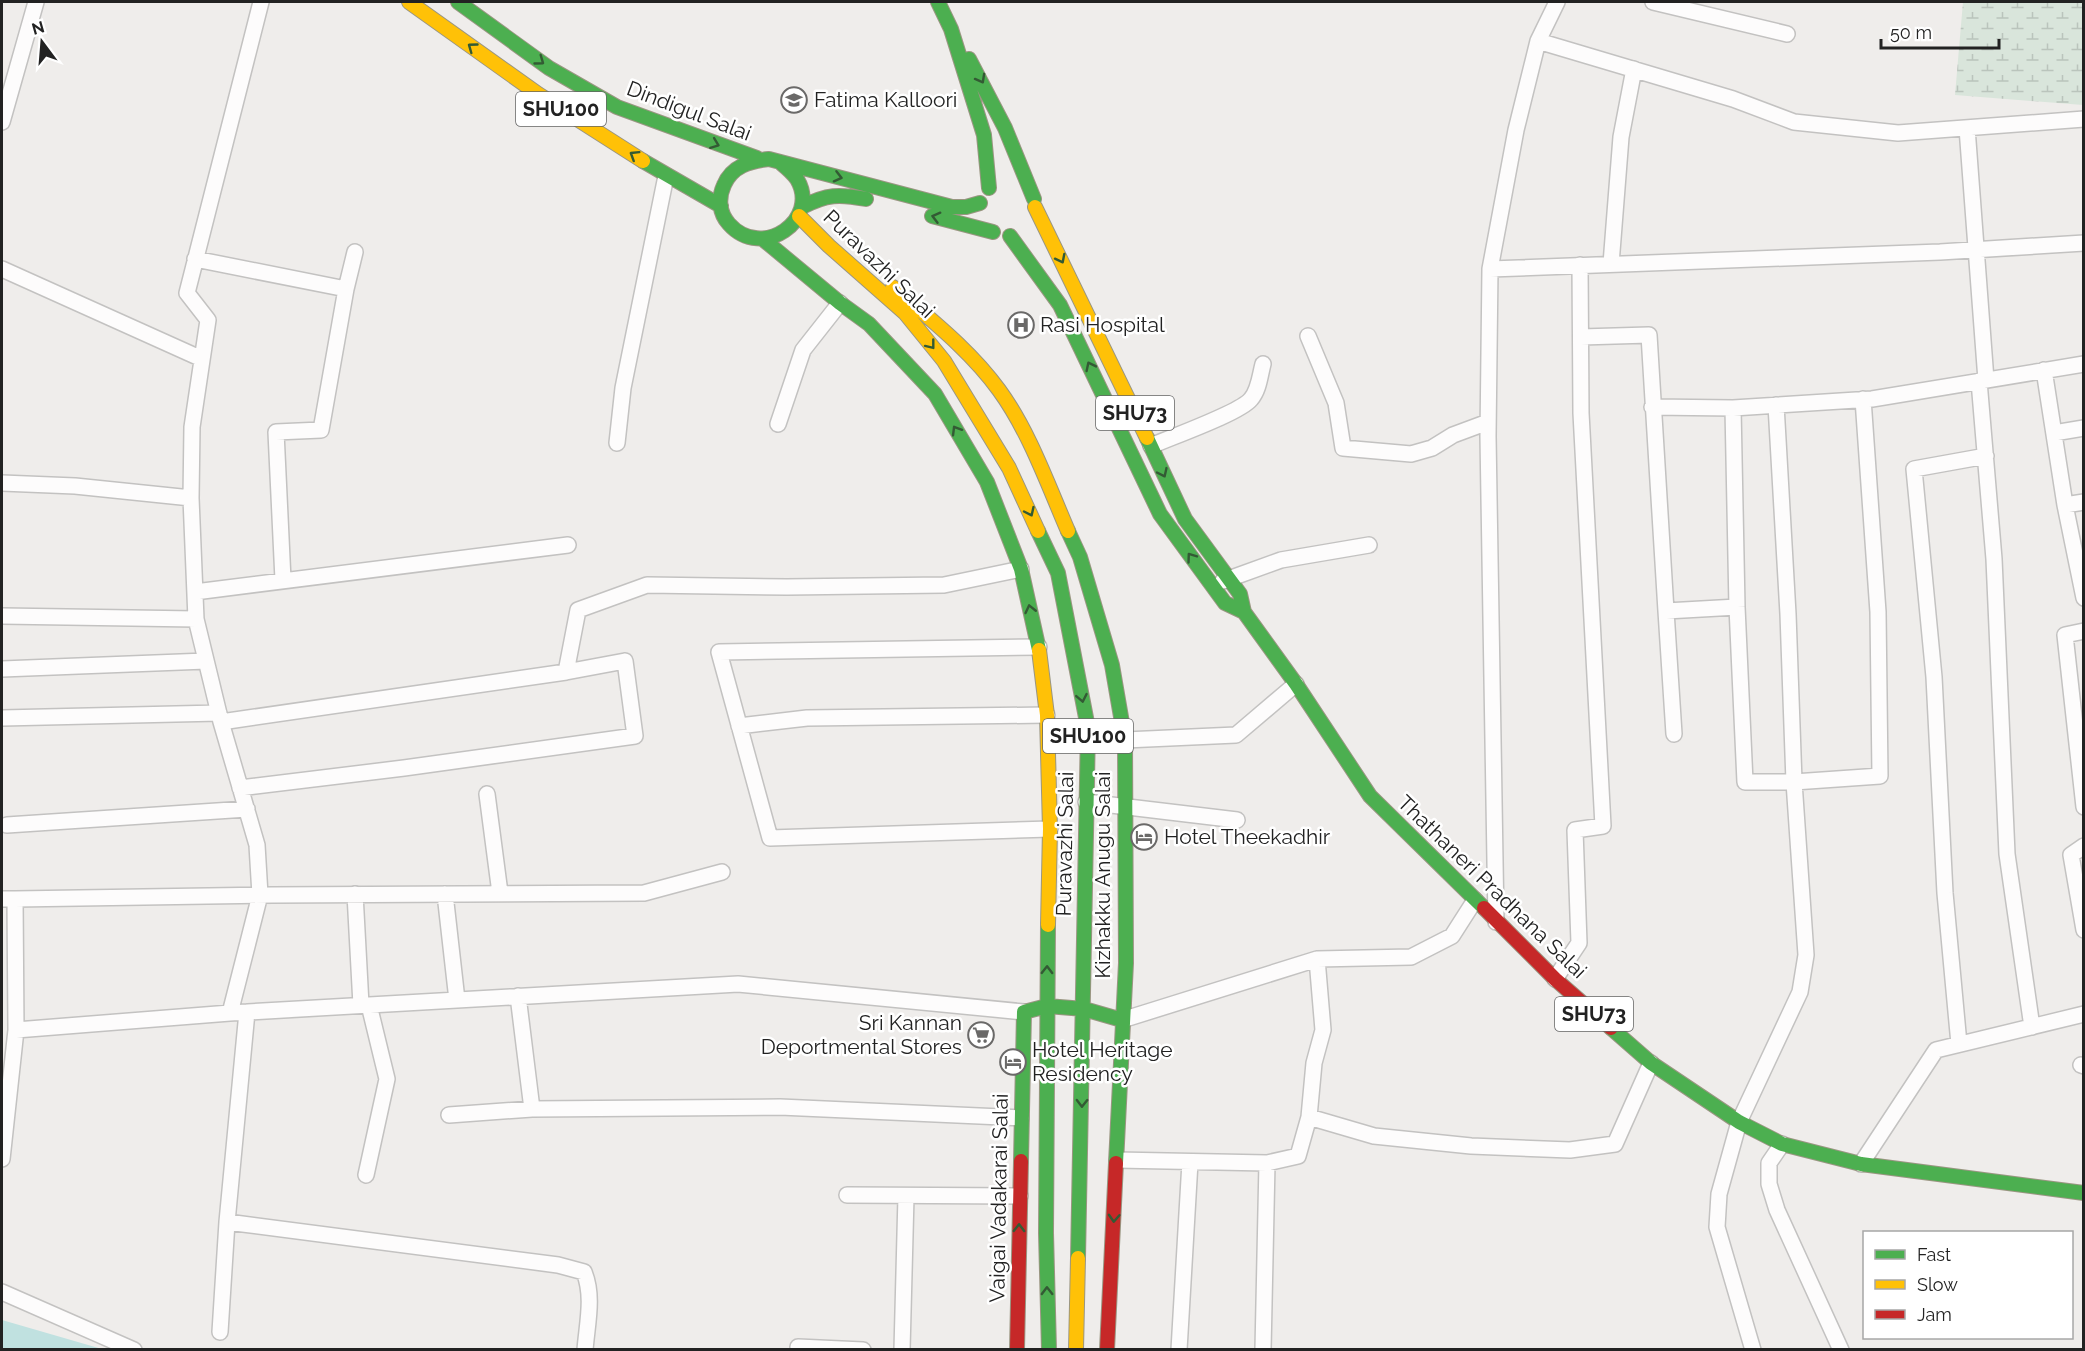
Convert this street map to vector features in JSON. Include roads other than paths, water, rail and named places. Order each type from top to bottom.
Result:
[{"type":"main road","name":"SHU100","points":[[409,2],[538,94],[666,176],[721,206],[724,217],[731,227],[741,234],[752,239],[764,240]]},
{"type":"main road","name":"Dindigul Salai","points":[[458,2],[549,68],[617,107],[757,158]]},
{"type":"main road","points":[[938,2],[951,29],[984,135],[989,188],[980,203],[980,211],[982,219],[993,232]]},
{"type":"main road","name":"Thathaneri Pradhana Salai","points":[[951,29],[983,82],[1022,166],[1034,203],[1185,519],[1240,594],[1244,612],[1296,684],[1370,796],[1555,979],[1651,1062],[1739,1122],[1782,1144],[1861,1164],[2084,1193]]},
{"type":"main road","name":"SHU100","points":[[757,158],[781,163]]},
{"type":"main road","points":[[721,206],[721,192],[725,180],[733,169],[757,158]]},
{"type":"main road","points":[[781,163],[952,207],[966,207],[980,203]]},
{"type":"main road","points":[[781,163],[799,182],[802,194],[800,212]]},
{"type":"main road","name":"SHU73","points":[[989,188],[1006,181],[1025,186],[1034,203]]},
{"type":"main road","points":[[764,240],[784,233],[800,212],[822,196],[839,193],[1010,236],[1028,226],[1034,203]]},
{"type":"main road","name":"Puravazhi Salai","points":[[800,212],[842,256],[905,313],[944,361],[1009,468],[1058,573],[1088,728],[1076,1350]]},
{"type":"main road","name":"Thathaneri Pradhana Salai","points":[[1010,236],[1060,305],[1160,514],[1225,603],[1244,612]]},
{"type":"main road","name":"Puravazhi Salai","points":[[764,240],[869,324],[935,394],[987,482],[1021,569],[1039,647],[1047,715],[1050,829],[1046,1233],[1049,1350]]},
{"type":"main road","name":"Kizhakku Anugu Salai","points":[[842,256],[852,253],[954,339],[999,390],[1021,427],[1080,556],[1112,665],[1125,740],[1125,963],[1122,1020]]},
{"type":"main road","points":[[1024,1012],[1047,1006],[1084,1009],[1122,1020],[1107,1350]]},
{"type":"main road","name":"Vaigai Vadakarai Salai","points":[[1017,1350],[1024,1012]]},
{"type":"street","points":[[2,122],[36,2]]},
{"type":"street","points":[[230,1012],[260,895],[257,845],[220,717],[196,619],[191,498],[192,427],[208,320],[187,293],[261,2]]},
{"type":"street","points":[[1496,923],[1488,422],[1490,269],[1516,130],[1538,41],[1557,2]]},
{"type":"street","points":[[1653,2],[1787,34]]},
{"type":"street","points":[[1538,41],[1733,99],[1794,122],[1898,134],[2084,119]]},
{"type":"street","points":[[1611,264],[1621,137],[1634,69]]},
{"type":"street","points":[[1967,129],[1994,559],[2007,854],[2032,1026]]},
{"type":"street","points":[[617,443],[623,388],[666,176]]},
{"type":"street","points":[[1490,269],[2084,243]]},
{"type":"street","points":[[283,580],[276,432],[321,430],[354,252]]},
{"type":"street","points":[[195,259],[346,289]]},
{"type":"street","points":[[1555,979],[1579,943],[1575,830],[1603,826],[1581,413],[1580,265]]},
{"type":"street","points":[[2,269],[202,359]]},
{"type":"street","points":[[778,424],[803,350],[840,303]]},
{"type":"street","points":[[1308,336],[1336,404],[1343,448],[1411,454],[1432,448],[1454,435],[1488,422]]},
{"type":"street","points":[[1581,337],[1649,336],[1674,734]]},
{"type":"street","points":[[1151,446],[1233,411],[1251,400],[1257,388],[1263,364]]},
{"type":"street","points":[[1652,407],[1733,408],[1863,399],[2084,364]]},
{"type":"street","points":[[2044,370],[2065,505],[2084,598]]},
{"type":"street","points":[[1733,408],[1737,607],[1745,782],[1794,782],[1880,776],[1878,612],[1863,399]]},
{"type":"street","points":[[1753,1350],[1717,1227],[1719,1194],[1739,1122],[1800,992],[1806,955],[1794,782],[1788,614],[1776,405]]},
{"type":"street","points":[[2054,433],[2084,428]]},
{"type":"street","points":[[1959,1044],[1945,893],[1934,677],[1914,469],[1986,456]]},
{"type":"street","points":[[2,483],[75,486],[191,498]]},
{"type":"street","points":[[2065,505],[2084,502]]},
{"type":"street","points":[[195,592],[568,544]]},
{"type":"street","points":[[1212,586],[1281,560],[1369,545]]},
{"type":"street","points":[[566,672],[578,610],[647,585],[787,587],[944,585],[1021,569]]},
{"type":"street","points":[[1666,611],[1737,607]]},
{"type":"street","points":[[2,616],[196,619]]},
{"type":"street","points":[[2084,631],[2065,635],[2084,807]]},
{"type":"street","points":[[1039,647],[719,652],[770,838],[1050,829]]},
{"type":"street","points":[[2,669],[206,661]]},
{"type":"street","points":[[2,718],[220,717],[566,672],[625,661],[635,736],[240,788]]},
{"type":"street","points":[[1125,740],[1236,735],[1296,684]]},
{"type":"street","points":[[739,726],[807,718],[1047,715]]},
{"type":"street","points":[[487,794],[500,893]]},
{"type":"street","points":[[1086,802],[1238,820]]},
{"type":"street","points":[[7,825],[247,809]]},
{"type":"street","points":[[2084,846],[2071,855],[2084,930]]},
{"type":"street","points":[[2,1159],[16,1030],[8,899],[644,893],[722,872]]},
{"type":"street","points":[[355,894],[365,1005],[387,1079],[366,1175]]},
{"type":"street","points":[[445,894],[457,1000]]},
{"type":"street","points":[[1122,1020],[1317,959],[1411,957],[1452,936],[1475,900]]},
{"type":"street","points":[[1117,1160],[1267,1163],[1298,1156],[1309,1117],[1314,1063],[1323,1030],[1317,959]]},
{"type":"street","points":[[16,1030],[230,1012],[738,984],[1024,1012]]},
{"type":"street","points":[[518,996],[532,1109]]},
{"type":"street","points":[[220,1332],[227,1222],[247,1012]]},
{"type":"street","points":[[1861,1164],[1936,1050],[2084,1014]]},
{"type":"street","points":[[1309,1117],[1374,1136],[1472,1146],[1570,1150],[1615,1144],[1651,1062]]},
{"type":"street","points":[[449,1115],[532,1109],[780,1107],[1021,1118]]},
{"type":"street","points":[[1782,1144],[1769,1163],[1769,1184],[1777,1210],[1841,1350]]},
{"type":"street","points":[[1179,1350],[1190,1162]]},
{"type":"street","points":[[1263,1350],[1267,1163]]},
{"type":"street","points":[[847,1196],[1020,1196]]},
{"type":"street","points":[[902,1350],[906,1196]]},
{"type":"street","points":[[227,1222],[558,1265],[584,1272],[589,1284],[590,1302],[585,1350]]},
{"type":"street","points":[[2,1292],[134,1350]]},
{"type":"street","points":[[798,1347],[863,1350]]},
{"type":"water","points":[[2,1320],[102,1349],[2,1349]]},
{"type":"place","name":"Fatima Kalloori","points":[[794,100]]},
{"type":"place","name":"Rasi Hospital","points":[[1021,325]]},
{"type":"place","name":"Hotel Theekadhir","points":[[1144,837]]},
{"type":"place","name":"Sri Kannan Deportmental Stores","points":[[981,1035]]},
{"type":"place","name":"Hotel Heritage Residency","points":[[1013,1062]]}]
